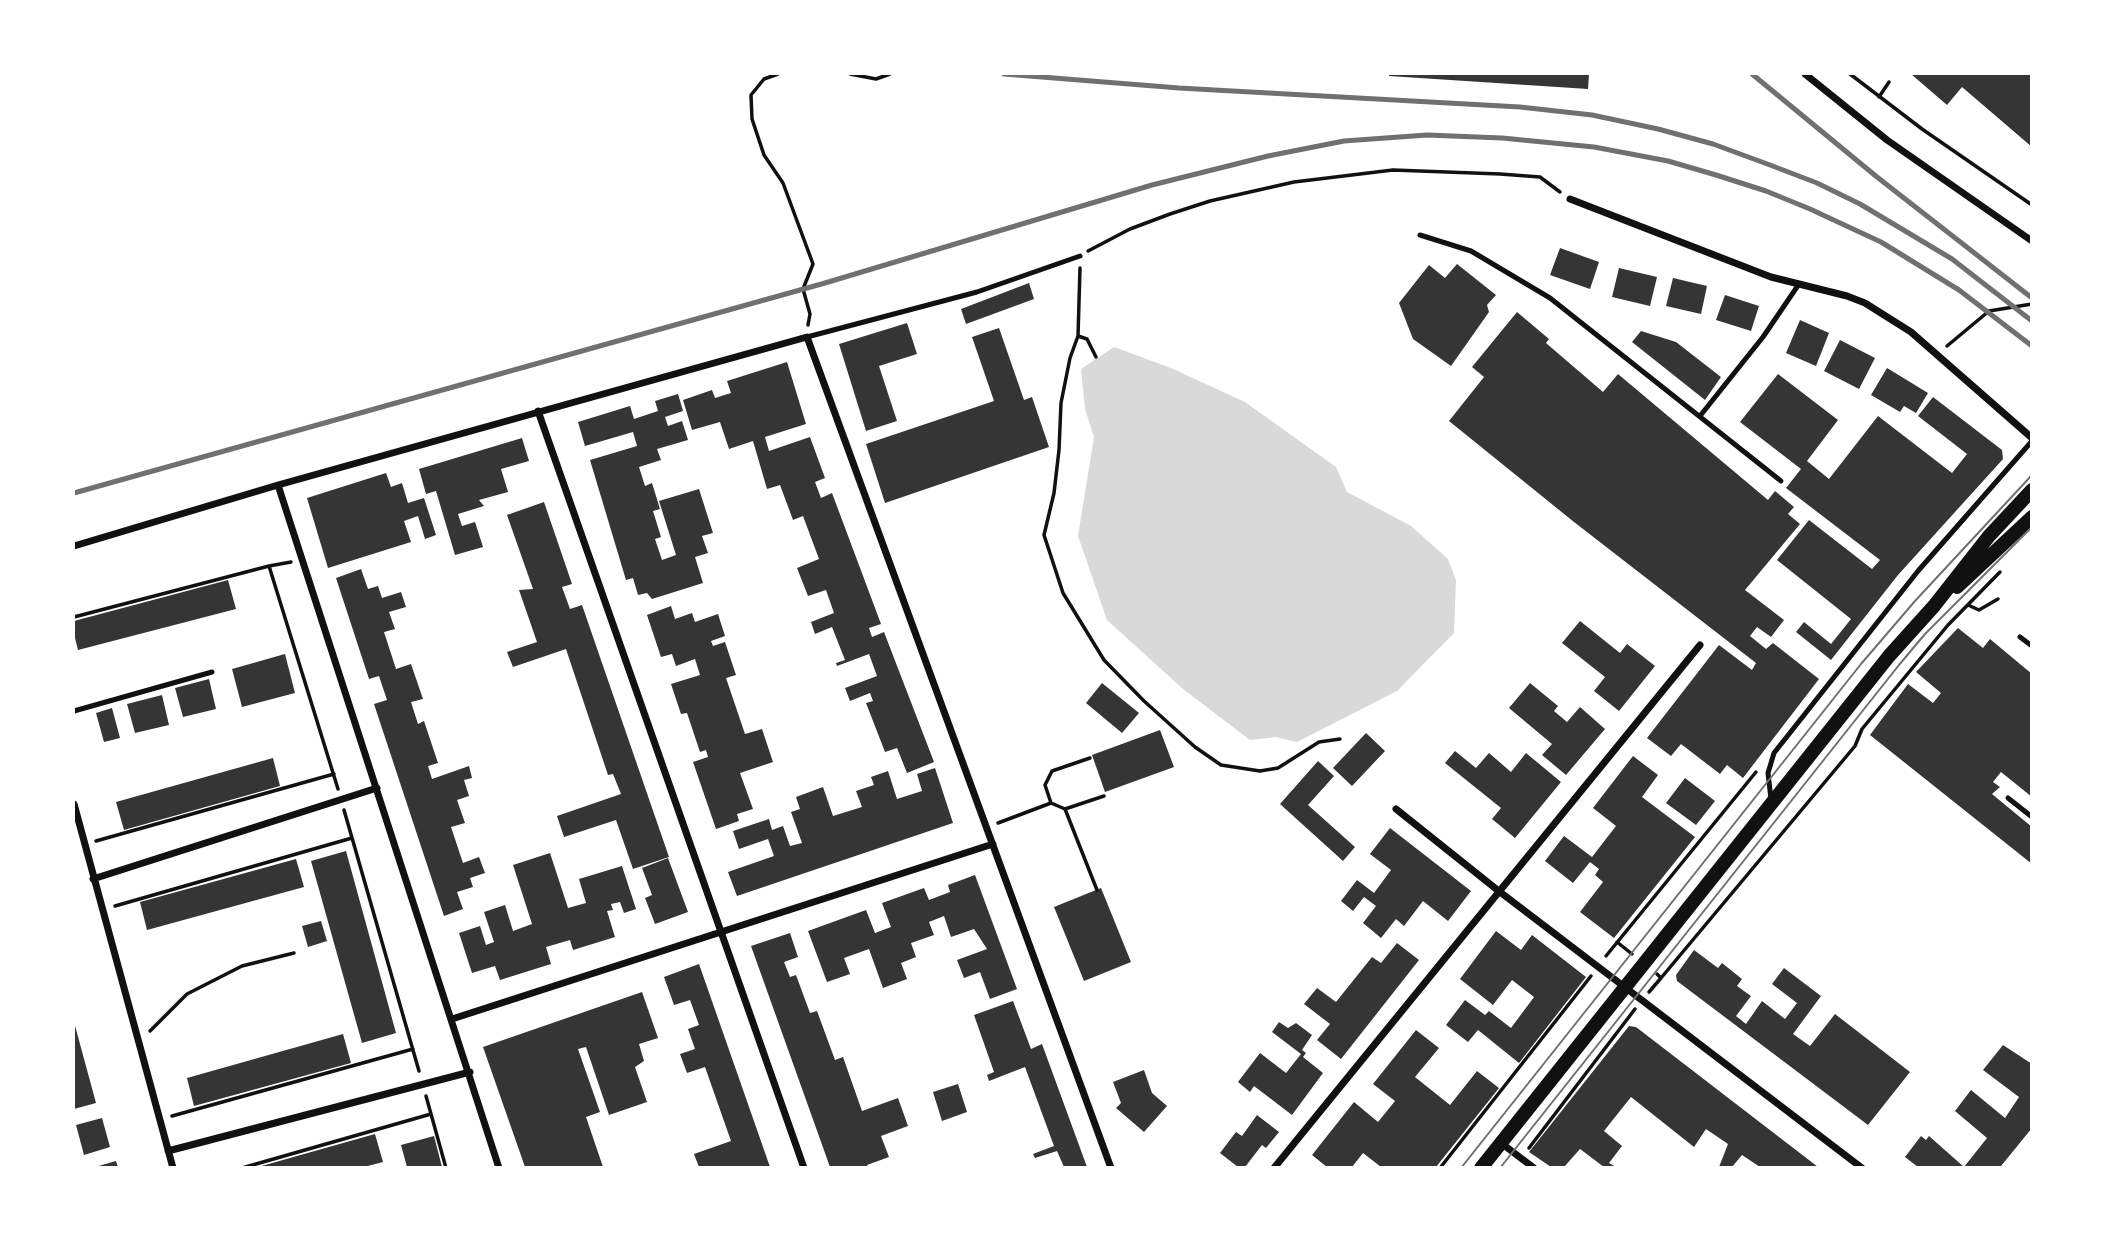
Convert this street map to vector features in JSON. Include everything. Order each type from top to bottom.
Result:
[{"type":"main road","points":[[1481,1167],[1889,656],[2032,489]]},
{"type":"main road","points":[[1934,606],[1999,550],[2032,517]]},
{"type":"street","points":[[1805,74],[1887,140],[2032,241]]},
{"type":"street","points":[[1570,199],[1771,277],[1864,303],[1911,332],[2032,439]]},
{"type":"street","points":[[74,546],[278,485],[807,337],[1111,1167]]},
{"type":"street","points":[[538,411],[803,1167]]},
{"type":"street","points":[[278,485],[499,1167]]},
{"type":"street","points":[[1274,1167],[1700,645]]},
{"type":"street","points":[[93,879],[377,788]]},
{"type":"street","points":[[74,804],[173,1167]]},
{"type":"street","points":[[1396,809],[1500,892],[1862,1167]]},
{"type":"street","points":[[452,1019],[993,844]]},
{"type":"street","points":[[168,1151],[470,1072]]},
{"type":"street","points":[[1501,1142],[1534,1167]]},
{"type":"lane","points":[[1420,235],[1471,251],[1550,298],[1781,481]]},
{"type":"lane","points":[[807,337],[977,292],[1080,256]]},
{"type":"lane","points":[[1700,416],[1763,337],[1799,284]]},
{"type":"lane","points":[[1772,802],[1768,783],[1774,752],[1918,571],[2032,439]]},
{"type":"lane","points":[[2021,637],[2032,646]]},
{"type":"lane","points":[[74,711],[212,672]]},
{"type":"lane","points":[[2008,799],[2032,817]]},
{"type":"path","points":[[778,74],[764,79],[751,95],[751,119],[764,155],[782,183],[813,264],[803,289],[810,314],[807,337]]},
{"type":"path","points":[[850,74],[876,79],[890,74]]},
{"type":"path","points":[[1850,74],[2032,205]]},
{"type":"path","points":[[1880,97],[1889,82]]},
{"type":"path","points":[[1340,739],[1319,742],[1278,768],[1260,771],[1221,765],[1195,747],[1144,701],[1104,660],[1079,623],[1063,593],[1044,535],[1055,482],[1061,403],[1070,358],[1078,336],[1080,256],[1130,229],[1210,201],[1294,182],[1380,172],[1460,172],[1540,177],[1570,199]]},
{"type":"path","points":[[1938,355],[1989,312],[2032,304]]},
{"type":"path","points":[[1078,336],[1087,339],[1096,357]]},
{"type":"path","points":[[74,617],[270,566],[303,560]]},
{"type":"path","points":[[270,566],[334,775],[446,1167]]},
{"type":"path","points":[[1521,1158],[1642,1000],[1855,746],[1863,729],[1968,605],[2004,568]]},
{"type":"path","points":[[1968,605],[1979,610],[1998,599]]},
{"type":"path","points":[[1440,1167],[1598,966],[1774,752]]},
{"type":"path","points":[[1051,803],[1045,785],[1052,771],[1090,758]]},
{"type":"path","points":[[84,845],[334,775]]},
{"type":"path","points":[[986,827],[1051,803],[1065,809],[1104,796]]},
{"type":"path","points":[[1065,809],[1097,890]]},
{"type":"path","points":[[101,910],[352,838]]},
{"type":"path","points":[[1618,942],[1661,978]]},
{"type":"path","points":[[138,1042],[187,994],[242,966],[294,953]]},
{"type":"path","points":[[160,1119],[413,1049]]},
{"type":"path","points":[[242,1167],[431,1114]]},
{"type":"shaded area","points":[[1114,347],[1171,368],[1245,402],[1336,467],[1347,492],[1411,526],[1448,559],[1456,580],[1454,633],[1397,691],[1297,742],[1276,737],[1250,740],[1183,689],[1107,620],[1078,536],[1094,437],[1085,409],[1081,369]]},
{"type":"building","points":[[1389,74],[1589,74],[1588,89]]},
{"type":"building","points":[[1911,74],[2032,74],[2032,147],[1962,87],[1947,105]]},
{"type":"building","points":[[1560,248],[1599,262],[1590,289],[1550,275]]},
{"type":"building","points":[[1457,264],[1496,295],[1487,305],[1489,312],[1451,366],[1413,339],[1399,303],[1429,265],[1445,278]]},
{"type":"building","points":[[1619,268],[1657,277],[1650,306],[1612,297]]},
{"type":"building","points":[[1673,278],[1707,286],[1701,314],[1666,306]]},
{"type":"building","points":[[1029,283],[1034,299],[966,324],[961,309]]},
{"type":"building","points":[[1725,295],[1759,306],[1751,331],[1716,320]]},
{"type":"building","points":[[1517,312],[1549,339],[1546,343],[1603,392],[1618,374],[1768,500],[1775,491],[1794,507],[1788,514],[1800,524],[1745,590],[1784,620],[1771,637],[1757,627],[1750,636],[1766,649],[1773,643],[1819,679],[1743,778],[1727,765],[1720,774],[1681,744],[1671,756],[1647,738],[1719,645],[1752,670],[1756,663],[1449,421],[1484,377],[1472,367]]},
{"type":"building","points":[[1800,320],[1829,333],[1816,366],[1786,353]]},
{"type":"building","points":[[907,323],[917,354],[879,366],[897,421],[866,431],[839,344]]},
{"type":"building","points":[[999,328],[1024,400],[1032,397],[1049,447],[885,503],[866,444],[994,401],[972,337]]},
{"type":"building","points":[[1641,331],[1676,342],[1721,377],[1705,400],[1632,342]]},
{"type":"building","points":[[1840,340],[1875,358],[1859,389],[1824,371]]},
{"type":"building","points":[[787,362],[806,424],[765,437],[769,451],[810,437],[825,478],[815,482],[821,498],[832,493],[881,624],[869,628],[872,637],[884,632],[934,762],[907,773],[897,748],[885,752],[866,703],[873,701],[870,693],[850,701],[845,688],[877,676],[869,654],[837,666],[836,663],[845,660],[832,627],[815,634],[811,622],[834,613],[826,590],[808,596],[797,568],[819,559],[803,516],[793,520],[780,485],[767,489],[753,441],[729,449],[720,422],[692,430],[683,400],[712,390],[715,398],[731,393],[727,381]]},
{"type":"building","points":[[1887,368],[1928,393],[1916,413],[1904,406],[1900,412],[1871,395]]},
{"type":"building","points":[[1778,374],[1838,420],[1807,461],[1829,479],[1878,416],[1952,473],[1967,454],[1918,416],[1933,397],[2002,450],[2003,459],[1898,575],[1831,660],[1796,632],[1804,622],[1831,644],[1851,619],[1777,560],[1809,520],[1872,569],[1880,560],[1786,488],[1801,469],[1740,422]]},
{"type":"building","points":[[678,394],[683,411],[665,417],[668,426],[682,421],[688,440],[657,449],[661,460],[639,467],[645,486],[652,483],[660,509],[653,511],[661,537],[655,539],[662,560],[676,555],[659,501],[699,489],[713,533],[702,536],[708,553],[695,557],[703,583],[652,599],[647,593],[638,595],[633,578],[626,580],[590,460],[637,446],[633,432],[585,446],[578,422],[630,406],[634,419],[658,411],[655,401]]},
{"type":"building","points":[[522,438],[529,461],[501,469],[508,492],[479,500],[484,506],[458,514],[462,526],[475,522],[483,547],[455,555],[436,491],[426,494],[419,469]]},
{"type":"building","points":[[386,473],[391,487],[402,483],[408,503],[424,498],[436,535],[425,539],[418,516],[404,521],[411,542],[328,568],[307,498]]},
{"type":"building","points":[[544,502],[572,584],[562,587],[570,609],[582,605],[669,857],[633,869],[616,820],[564,837],[557,816],[621,794],[613,774],[608,775],[566,649],[513,667],[507,652],[537,642],[519,590],[533,589],[507,515]]},
{"type":"building","points":[[361,569],[368,589],[378,586],[382,598],[401,592],[406,607],[389,612],[395,629],[384,632],[396,669],[411,664],[423,699],[411,702],[418,724],[424,721],[438,763],[428,766],[432,779],[469,766],[472,778],[464,780],[469,796],[457,800],[465,823],[451,827],[463,863],[479,857],[485,873],[470,878],[473,887],[457,892],[463,909],[444,916],[374,704],[387,700],[379,676],[369,679],[336,578]]},
{"type":"building","points":[[228,580],[236,609],[78,650],[74,621]]},
{"type":"building","points":[[671,606],[675,619],[692,613],[695,622],[718,614],[725,636],[711,641],[713,646],[725,642],[736,675],[726,678],[745,734],[762,729],[773,762],[740,773],[753,809],[737,814],[739,821],[716,829],[693,762],[708,757],[706,750],[700,752],[687,713],[681,714],[671,684],[700,675],[695,659],[676,666],[672,654],[661,657],[647,615]]},
{"type":"building","points":[[1580,621],[1620,653],[1627,644],[1655,666],[1619,711],[1594,691],[1605,677],[1562,643]]},
{"type":"building","points":[[1958,628],[1983,648],[1990,639],[2032,674],[2032,797],[2001,772],[1993,782],[2000,787],[1992,794],[2032,827],[2032,864],[1870,735],[1908,684],[1933,703],[1941,693],[1916,672]]},
{"type":"building","points":[[285,654],[295,693],[242,707],[232,669]]},
{"type":"building","points":[[209,679],[216,709],[183,717],[175,688]]},
{"type":"building","points":[[1102,683],[1139,713],[1122,733],[1086,703]]},
{"type":"building","points":[[1530,683],[1558,706],[1554,711],[1567,722],[1580,707],[1605,729],[1566,775],[1542,755],[1552,744],[1509,708]]},
{"type":"building","points":[[162,695],[169,725],[135,733],[127,704]]},
{"type":"building","points":[[112,708],[120,738],[104,742],[96,713]]},
{"type":"building","points":[[1160,730],[1174,767],[1105,792],[1092,755]]},
{"type":"building","points":[[1366,733],[1385,751],[1352,786],[1333,768]]},
{"type":"building","points":[[1455,751],[1476,768],[1489,753],[1511,772],[1526,753],[1561,782],[1515,838],[1492,819],[1501,808],[1445,763]]},
{"type":"building","points":[[1633,756],[1658,775],[1642,797],[1695,837],[1614,938],[1580,912],[1603,882],[1595,875],[1599,869],[1590,862],[1573,883],[1545,861],[1564,836],[1592,857],[1616,826],[1593,808]]},
{"type":"building","points":[[273,758],[280,786],[124,830],[116,802]]},
{"type":"building","points":[[1318,761],[1334,776],[1308,805],[1355,847],[1343,861],[1280,804]]},
{"type":"building","points":[[935,768],[953,823],[737,896],[728,872],[774,856],[768,839],[739,849],[733,831],[769,819],[772,830],[783,826],[790,846],[802,843],[791,812],[800,809],[796,797],[823,787],[833,816],[862,807],[856,791],[874,785],[871,777],[888,771],[897,799],[922,791],[917,774]]},
{"type":"building","points":[[1685,778],[1715,801],[1696,825],[1666,803]]},
{"type":"building","points":[[1390,828],[1471,891],[1448,921],[1423,901],[1404,926],[1396,919],[1381,938],[1363,923],[1376,906],[1364,897],[1353,911],[1341,901],[1357,880],[1374,893],[1391,870],[1370,854]]},
{"type":"building","points":[[346,851],[396,1033],[362,1043],[311,861]]},
{"type":"building","points":[[550,853],[568,908],[586,903],[579,879],[622,866],[636,909],[624,913],[620,902],[611,904],[613,910],[607,911],[615,937],[573,950],[570,940],[546,947],[551,964],[500,980],[495,966],[472,973],[459,933],[480,926],[486,945],[494,942],[484,912],[505,905],[513,931],[532,924],[513,865]]},
{"type":"building","points":[[668,858],[688,912],[655,924],[645,898],[652,895],[642,868]]},
{"type":"building","points":[[296,859],[304,887],[147,930],[140,902]]},
{"type":"building","points":[[975,875],[1017,989],[990,999],[980,972],[964,978],[957,960],[987,949],[974,929],[951,937],[944,916],[929,922],[934,935],[911,943],[916,957],[901,963],[907,979],[883,988],[869,949],[844,958],[850,974],[827,982],[808,931],[866,910],[875,933],[891,927],[882,903],[924,888],[929,900],[950,892],[948,885]]},
{"type":"building","points":[[1101,888],[1131,962],[1084,981],[1054,907]]},
{"type":"building","points":[[321,921],[327,941],[308,947],[302,926]]},
{"type":"building","points":[[1496,931],[1521,950],[1532,935],[1586,977],[1519,1063],[1478,1030],[1468,1042],[1446,1025],[1465,1000],[1485,1015],[1489,1011],[1511,1028],[1534,997],[1512,980],[1493,1005],[1460,979]]},
{"type":"building","points":[[790,933],[798,957],[784,962],[790,977],[796,975],[810,1013],[817,1011],[835,1060],[843,1057],[862,1111],[898,1098],[908,1126],[881,1136],[889,1157],[867,1165],[868,1167],[830,1167],[751,946]]},
{"type":"building","points":[[1397,943],[1419,960],[1341,1059],[1317,1040],[1330,1024],[1304,1004],[1317,988],[1336,1002],[1372,957],[1381,963]]},
{"type":"building","points":[[1694,950],[1718,968],[1722,963],[1742,979],[1737,986],[1751,996],[1736,1016],[1746,1024],[1762,1001],[1785,1019],[1797,1003],[1772,984],[1784,968],[1821,996],[1793,1034],[1810,1046],[1835,1014],[1910,1072],[1868,1125],[1677,981],[1676,975]]},
{"type":"building","points":[[699,964],[770,1167],[699,1167],[694,1154],[731,1141],[705,1067],[687,1073],[680,1054],[695,1049],[688,1029],[699,1025],[690,1000],[674,1005],[664,977]]},
{"type":"building","points":[[642,992],[658,1038],[639,1044],[644,1061],[635,1067],[647,1102],[609,1115],[586,1047],[578,1049],[600,1112],[586,1117],[603,1167],[525,1167],[483,1047]]},
{"type":"building","points":[[1013,1001],[1031,1049],[1042,1044],[1087,1167],[1064,1167],[1057,1151],[1035,1158],[1033,1154],[1054,1146],[1025,1067],[989,1081],[987,1075],[994,1072],[974,1015]]},
{"type":"building","points":[[74,1022],[96,1103],[74,1109]]},
{"type":"building","points":[[1279,1022],[1288,1028],[1296,1023],[1312,1035],[1302,1050],[1306,1053],[1303,1057],[1323,1073],[1292,1115],[1254,1086],[1250,1092],[1238,1082],[1260,1053],[1286,1073],[1301,1054],[1272,1032]]},
{"type":"building","points":[[1629,1026],[1636,1027],[1818,1167],[1760,1167],[1742,1155],[1732,1167],[1719,1167],[1728,1144],[1706,1129],[1694,1147],[1631,1097],[1604,1131],[1622,1146],[1609,1163],[1616,1167],[1604,1167],[1580,1149],[1564,1167],[1551,1167],[1529,1152]]},
{"type":"building","points":[[1416,1030],[1439,1048],[1415,1077],[1450,1105],[1477,1071],[1499,1088],[1436,1167],[1381,1167],[1363,1153],[1352,1167],[1327,1167],[1312,1155],[1354,1102],[1378,1122],[1395,1101],[1373,1084]]},
{"type":"building","points":[[343,1034],[351,1063],[194,1106],[187,1078]]},
{"type":"building","points":[[2003,1045],[2032,1064],[2032,1128],[2001,1166],[2004,1167],[1964,1167],[1987,1138],[1955,1111],[1971,1090],[2005,1118],[2019,1097],[1983,1070]]},
{"type":"building","points":[[1144,1070],[1152,1093],[1167,1106],[1144,1132],[1116,1108],[1121,1103],[1113,1082]]},
{"type":"building","points":[[958,1084],[967,1112],[942,1121],[933,1092]]},
{"type":"building","points":[[1257,1115],[1279,1132],[1266,1148],[1262,1145],[1245,1167],[1238,1167],[1220,1153],[1236,1132],[1242,1136]]},
{"type":"building","points":[[102,1118],[110,1147],[84,1155],[76,1125]]},
{"type":"building","points":[[375,1134],[383,1162],[364,1167],[258,1167]]},
{"type":"building","points":[[434,1136],[442,1167],[407,1167],[401,1145]]},
{"type":"building","points":[[1921,1136],[1926,1140],[1929,1136],[1964,1167],[1918,1167],[1905,1157]]},
{"type":"building","points":[[116,1161],[118,1167],[95,1167]]},
{"type":"tram line","points":[[1461,1168],[1861,664],[1915,601],[2032,475]]},
{"type":"tram line","points":[[1500,1168],[1899,665],[1925,634],[2032,527]]},
{"type":"railway","points":[[1004,74],[1179,88],[1520,107],[1592,115],[1658,129],[1713,144],[1770,165],[1817,183],[1860,204],[1952,259],[2032,321]]},
{"type":"railway","points":[[1752,74],[1877,177],[2032,298]]},
{"type":"railway","points":[[74,493],[825,283],[1152,185],[1268,156],[1344,141],[1427,135],[1502,138],[1594,147],[1668,161],[1716,175],[1766,191],[1881,242],[1959,290],[2032,346]]}]
